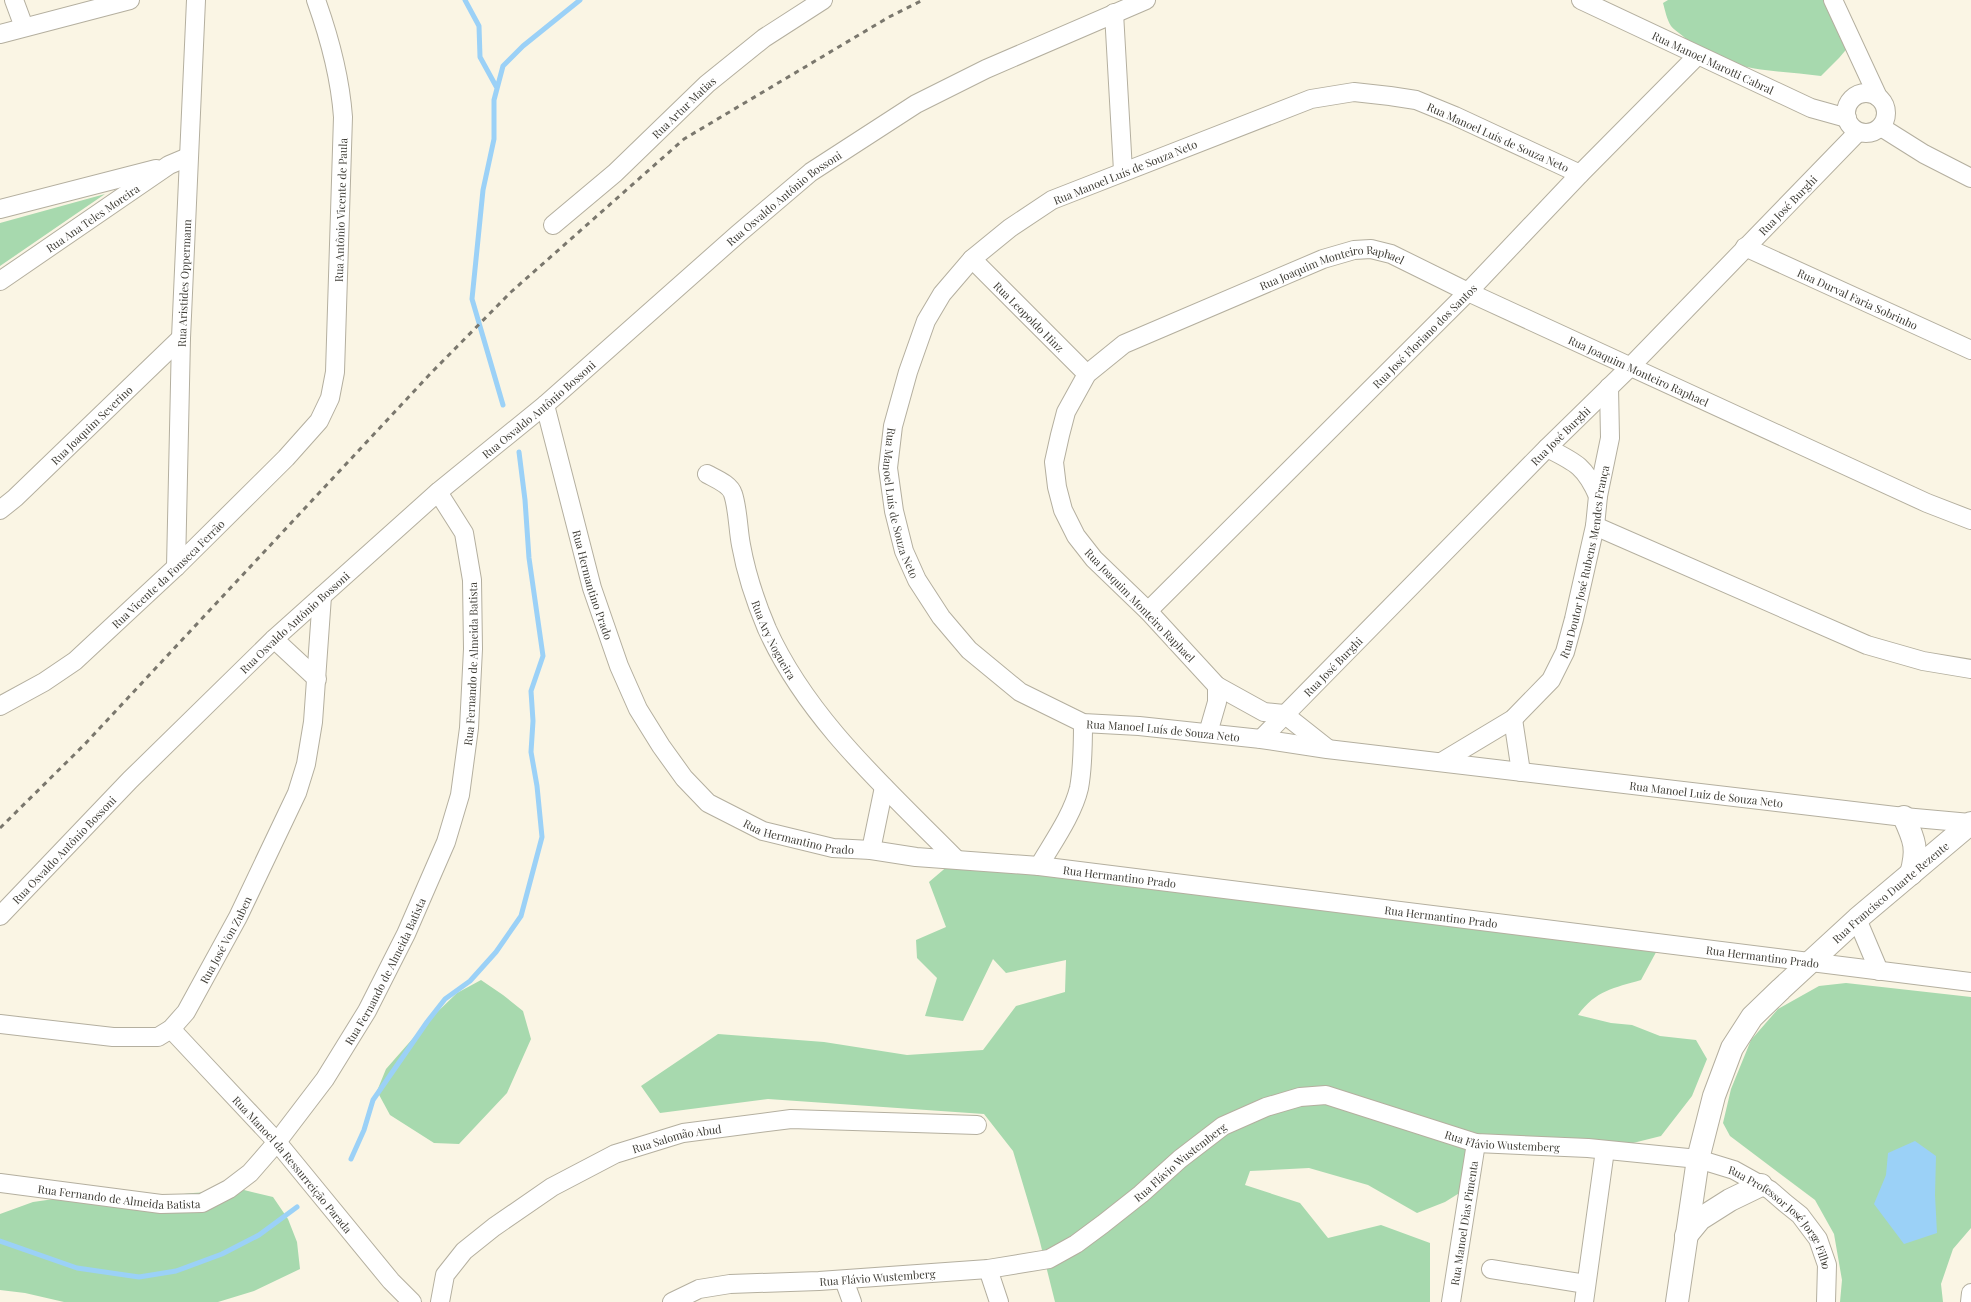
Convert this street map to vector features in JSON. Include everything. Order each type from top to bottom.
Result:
[{"type":"main road","points":[[1904,817],[1913,837],[1916,856],[1911,874]]},
{"type":"main road","name":"Rua Francisco Duarte Rezente","points":[[1677,1302],[1698,1159],[1714,1096],[1732,1048],[1752,1017],[1857,919],[1971,823]]},
{"type":"main road","points":[[1686,1236],[1700,1219],[1730,1200],[1761,1185]]},
{"type":"street","points":[[14,0],[24,27]]},
{"type":"street","points":[[0,34],[130,0]]},
{"type":"street","name":"Rua Aristides Oppermann","points":[[176,567],[180,338],[196,0]]},
{"type":"street","name":"Rua Antônio Vicente de Paula","points":[[316,0],[330,38],[340,84],[343,117],[335,372],[330,398],[319,421]]},
{"type":"street","name":"Rua Artur Matias","points":[[553,225],[615,173],[707,84],[764,38],[823,0]]},
{"type":"street","name":"Rua Osvaldo Antônio Bossoni","points":[[0,916],[130,780],[274,639],[438,492],[545,406],[810,172],[916,104],[986,69],[1146,0]]},
{"type":"street","name":"Rua Manoel Marotti Cabral","points":[[1581,0],[1697,56],[1852,125]]},
{"type":"street","points":[[1833,0],[1862,61],[1878,97],[1886,108],[1885,121],[1881,127],[1870,133],[1852,125],[1848,104],[1858,94],[1862,61]]},
{"type":"street","points":[[1114,14],[1123,172]]},
{"type":"street","name":"Rua José Floriano dos Santos","points":[[1148,611],[1468,292],[1580,174],[1697,56]]},
{"type":"street","name":"Rua Manoel Luís de Souza Neto","points":[[1443,761],[1208,733],[1138,726],[1083,723],[1020,692],[969,650],[941,617],[917,580],[904,551],[896,518],[888,468],[893,426],[908,372],[926,321],[942,294],[972,259],[1010,228],[1052,200],[1311,99],[1354,92],[1416,100],[1456,116],[1580,174]]},
{"type":"street","points":[[1858,94],[1872,94],[1878,97]]},
{"type":"street","name":"Rua José Burghi","points":[[1261,739],[1547,448],[1630,367],[1745,247],[1852,125]]},
{"type":"street","points":[[1881,127],[1924,154],[1971,178]]},
{"type":"street","name":"Rua Ana Teles Moreira","points":[[0,282],[169,165],[188,157]]},
{"type":"street","points":[[0,209],[169,165]]},
{"type":"street","name":"Rua Durval Faria Sobrinho","points":[[1745,247],[1971,350]]},
{"type":"street","name":"Rua Joaquim Monteiro Raphael","points":[[1284,714],[1264,712],[1217,686],[1148,611],[1094,559],[1076,536],[1063,510],[1057,487],[1054,462],[1066,412],[1087,374],[1124,344],[1323,259],[1354,250],[1371,249],[1391,254],[1468,292],[1630,367],[1927,503],[1971,520]]},
{"type":"street","name":"Rua Leopoldo Hinz","points":[[972,259],[1087,374]]},
{"type":"street","name":"Rua Joaquim Severino","points":[[0,510],[15,498],[180,338]]},
{"type":"street","name":"Rua Doutor José Rubens Mendes França","points":[[1443,761],[1513,719],[1551,680],[1565,652],[1594,526],[1598,496],[1610,438],[1609,387]]},
{"type":"street","name":"Rua Hermantino Prado","points":[[545,406],[597,602],[619,666],[634,701],[661,746],[684,778],[708,803],[762,831],[832,848],[871,850],[916,857],[1039,866],[1971,982]]},
{"type":"street","name":"Rua Vicente da Fonseca Ferrão","points":[[0,706],[44,682],[75,661],[176,567],[286,458],[319,421]]},
{"type":"street","points":[[1547,448],[1576,463],[1590,478],[1598,496]]},
{"type":"street","name":"Rua Ary Nogueira","points":[[708,474],[728,486],[733,494],[741,547],[751,583],[767,629],[784,662],[814,708],[860,764],[956,859]]},
{"type":"street","name":"Rua Fernando de Almeida Batista","points":[[0,1183],[161,1204],[202,1203],[229,1190],[250,1173],[277,1142],[325,1079],[368,1011],[406,934],[446,842],[460,795],[469,720],[473,649],[472,580],[464,533],[438,492]]},
{"type":"street","points":[[1594,526],[1867,645],[1923,661],[1971,669]]},
{"type":"street","name":"Rua José Von Zuben","points":[[0,1024],[113,1037],[158,1037],[171,1029],[186,1012],[238,917],[297,793],[306,764],[317,679],[322,596]]},
{"type":"street","points":[[274,639],[317,679]]},
{"type":"street","points":[[1208,733],[1217,702],[1217,686]]},
{"type":"street","points":[[1284,714],[1327,748]]},
{"type":"street","points":[[1513,719],[1521,772]]},
{"type":"street","points":[[1039,866],[1064,824],[1079,789],[1083,753],[1083,723]]},
{"type":"street","name":"Rua Manoel Luiz de Souza Neto","points":[[1443,761],[1521,772],[1904,817],[1971,823]]},
{"type":"street","points":[[871,850],[884,787]]},
{"type":"street","points":[[1857,919],[1879,971]]},
{"type":"street","name":"Rua Manoel da Ressurreição Parada","points":[[171,1029],[277,1142],[390,1280],[412,1302]]},
{"type":"street","name":"Rua Flávio Wustemberg","points":[[672,1302],[698,1289],[730,1284],[844,1280],[988,1269],[1050,1259],[1076,1244],[1103,1224],[1142,1194],[1180,1159],[1223,1126],[1266,1107],[1300,1097],[1326,1095],[1476,1143],[1588,1148],[1698,1159]]},
{"type":"street","name":"Rua Salomão Abud","points":[[440,1302],[445,1275],[464,1251],[494,1226],[552,1187],[615,1154],[683,1133],[791,1119],[977,1125]]},
{"type":"street","name":"Rua Manoel Dias Pimenta","points":[[1451,1302],[1476,1143]]},
{"type":"street","points":[[1491,1269],[1585,1293],[1605,1150]]},
{"type":"street","name":"Rua Professor José Jorge Filho","points":[[1698,1159],[1734,1170],[1761,1185],[1800,1215],[1818,1239],[1827,1265],[1826,1302]]},
{"type":"street","points":[[988,1269],[999,1302]]},
{"type":"street","points":[[844,1280],[852,1302]]},
{"type":"street","points":[[1970,1302],[1971,1293]]},
{"type":"green space","points":[[1668,0],[1836,0],[1856,38],[1821,76],[1749,68],[1716,57],[1700,49],[1672,28],[1666,15],[1663,3]]},
{"type":"green space","points":[[105,194],[0,266],[0,223]]},
{"type":"green space","points":[[956,859],[1661,943],[1641,980],[1606,991],[1592,1000],[1578,1015],[1611,1023],[1632,1025],[1660,1036],[1696,1040],[1707,1059],[1692,1096],[1661,1136],[1605,1150],[1476,1143],[1469,1187],[1445,1202],[1417,1213],[1368,1185],[1309,1168],[1250,1171],[1245,1185],[1300,1203],[1328,1238],[1381,1225],[1430,1243],[1430,1302],[1055,1302],[1039,1238],[1013,1151],[984,1114],[768,1099],[660,1113],[641,1086],[718,1034],[824,1042],[907,1055],[983,1050],[1016,1006],[1065,992],[1066,960],[1006,973],[993,959],[963,1021],[925,1016],[937,978],[917,958],[916,940],[946,927],[929,882]]},
{"type":"green space","points":[[481,980],[523,1011],[531,1039],[507,1093],[459,1144],[434,1143],[390,1115],[377,1091],[386,1069],[429,1020],[457,993]]},
{"type":"green space","points":[[1846,983],[1971,997],[1971,1228],[1953,1249],[1941,1284],[1943,1302],[1840,1302],[1842,1280],[1834,1234],[1815,1200],[1730,1136],[1723,1123],[1731,1089],[1751,1040],[1778,1009],[1819,986]]},
{"type":"green space","points":[[244,1190],[273,1197],[288,1219],[297,1242],[300,1269],[254,1291],[218,1302],[64,1302],[25,1293],[0,1290],[0,1214],[33,1202],[61,1198],[165,1196]]},
{"type":"water","points":[[1915,1141],[1936,1156],[1935,1195],[1937,1233],[1904,1244],[1874,1204],[1886,1175],[1888,1153]]},
{"type":"waterway","points":[[465,0],[479,26],[480,57],[497,88]]},
{"type":"waterway","points":[[503,405],[472,299],[483,190],[494,139],[494,100],[503,66],[523,46],[580,0]]},
{"type":"waterway","points":[[351,1159],[364,1130],[373,1100],[427,1022],[445,999],[470,981],[496,952],[521,916],[542,837],[537,786],[531,752],[533,721],[531,691],[543,656],[529,558],[525,500],[519,452]]},
{"type":"waterway","points":[[0,1241],[77,1268],[139,1277],[176,1271],[222,1254],[259,1235],[297,1207]]},
{"type":"railway","points":[[0,828],[84,745],[431,373],[511,292],[684,139],[889,17],[923,0]]}]
